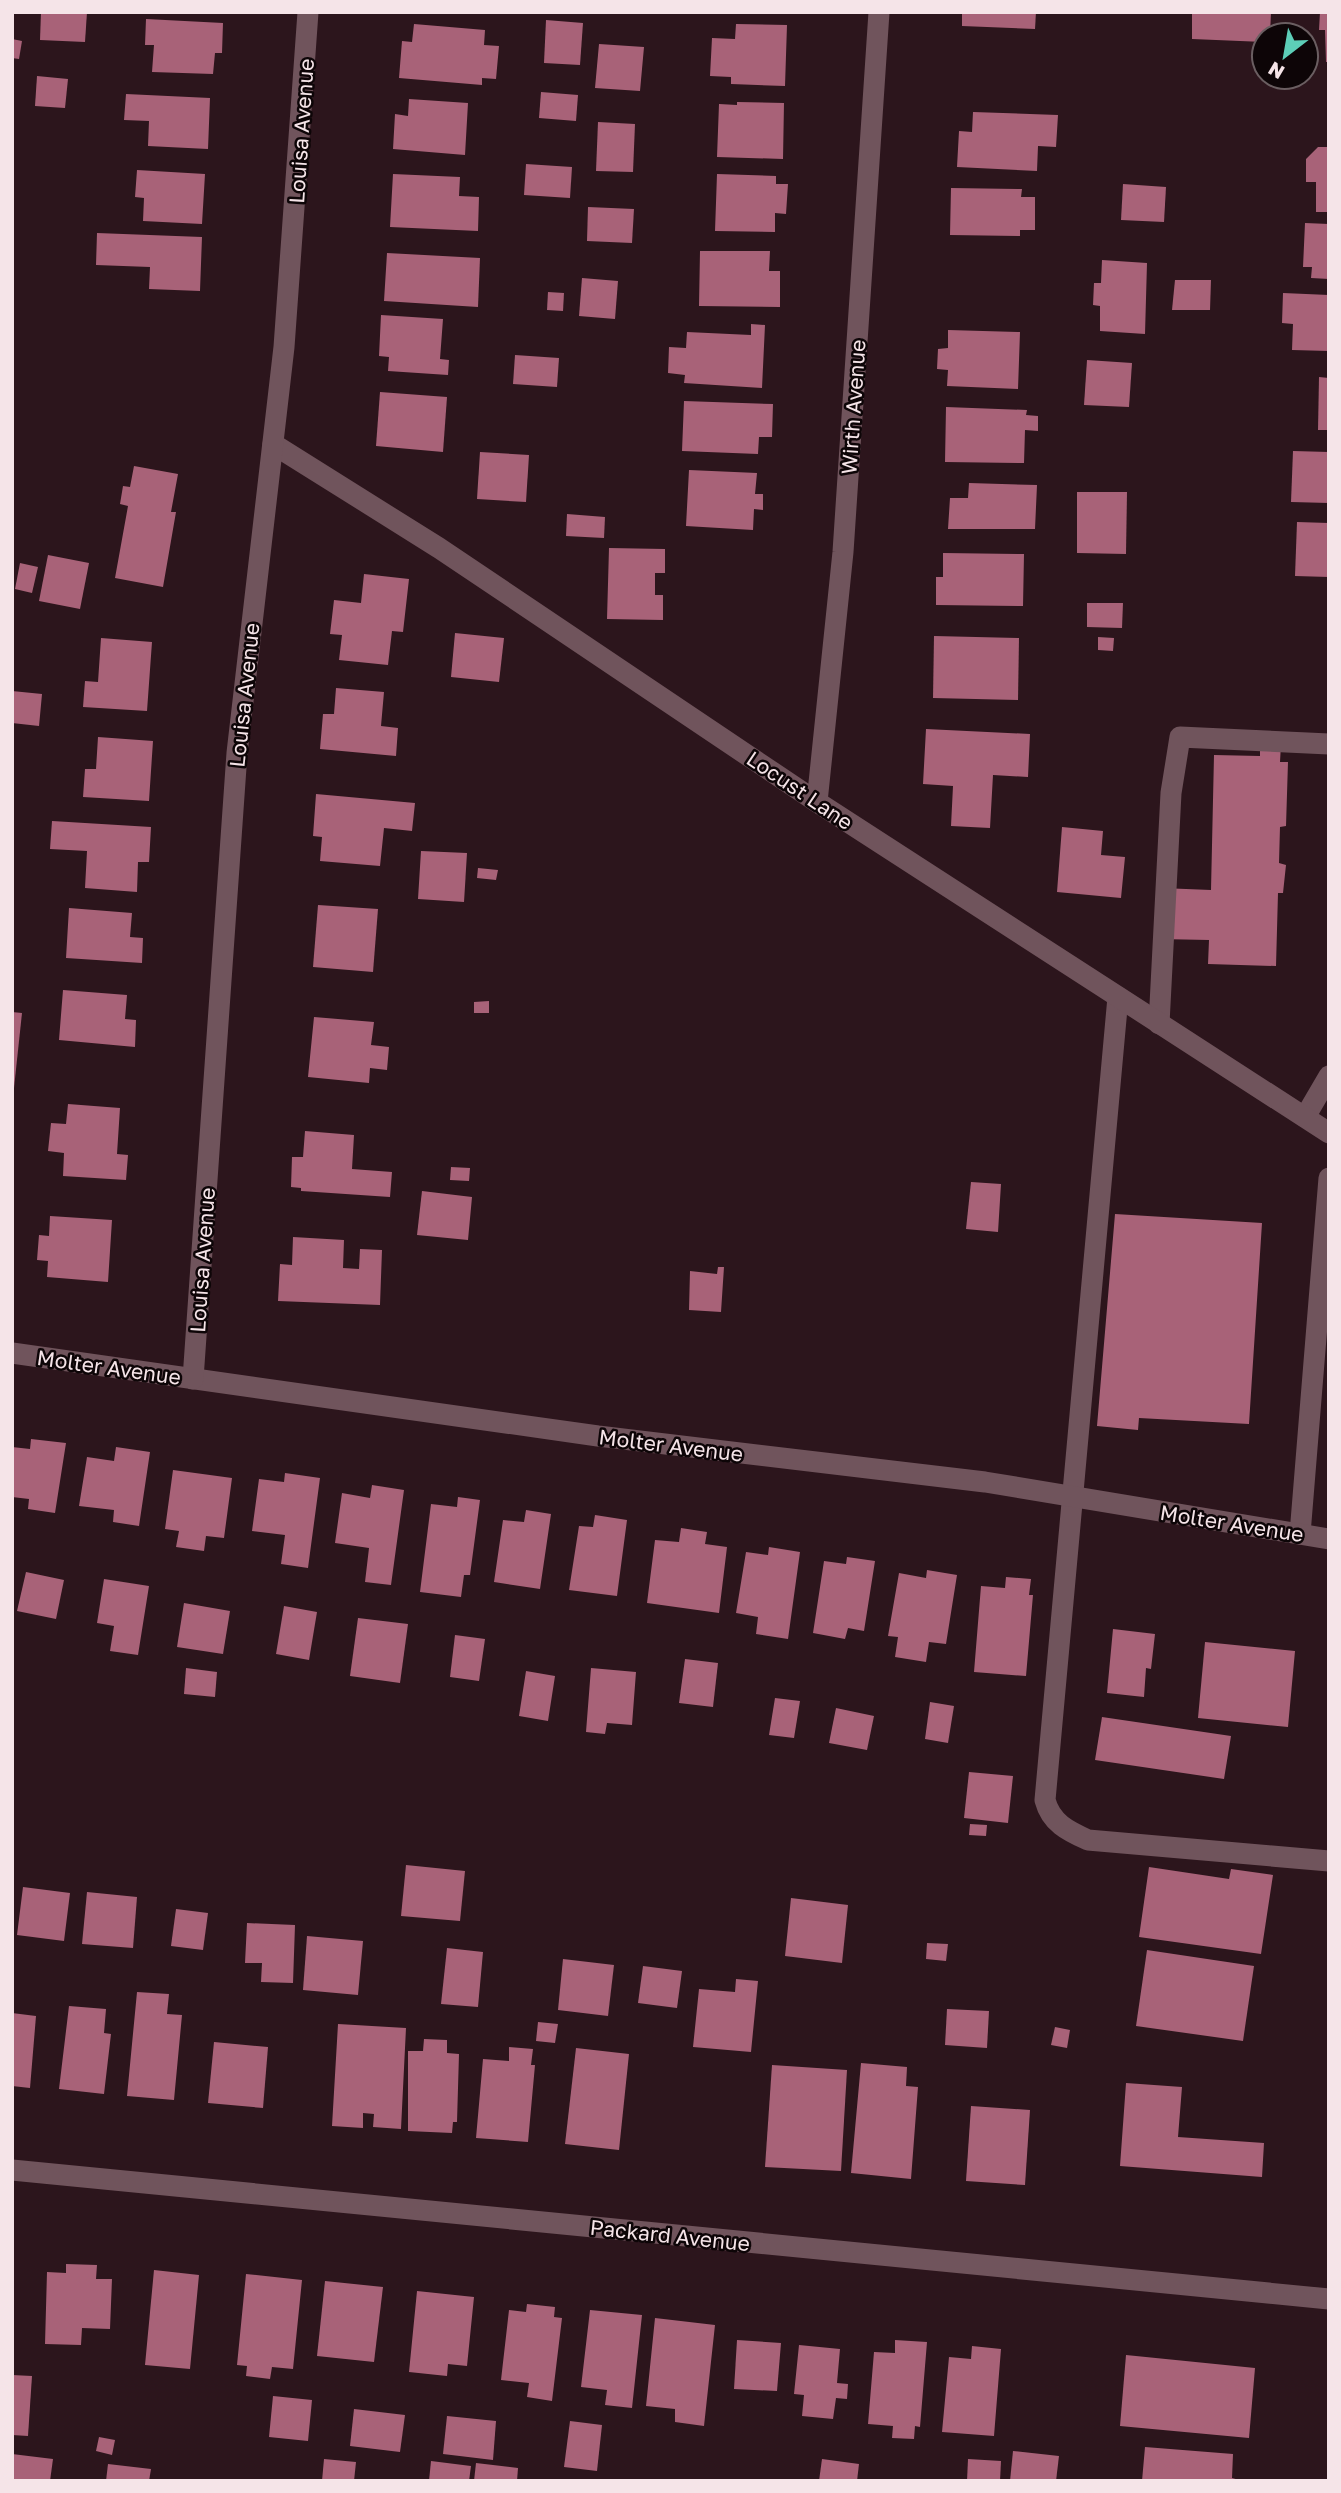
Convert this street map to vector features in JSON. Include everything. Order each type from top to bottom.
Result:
[{"type":"street","name":"Louisa Avenue","points":[[193,1379],[237,753],[285,333],[308,12]]},
{"type":"street","name":"Wirth Avenue","points":[[817,802],[843,552],[879,12]]},
{"type":"street","name":"Locust Lane","points":[[272,444],[439,548],[817,802],[1329,1133]]},
{"type":"street","points":[[1159,1024],[1171,793],[1180,737],[1329,744]]},
{"type":"street","points":[[1118,997],[1045,1800],[1048,1811],[1068,1831],[1088,1839],[1329,1861]]},
{"type":"street","points":[[1305,1117],[1329,1076]]},
{"type":"street","points":[[1300,1534],[1329,1178]]},
{"type":"street","name":"Molter Avenue","points":[[12,1353],[570,1432],[985,1482],[1329,1539]]},
{"type":"street","name":"Packard Avenue","points":[[12,2170],[1329,2299]]},
{"type":"building","points":[[41,12],[87,12],[85,42],[40,40]]},
{"type":"building","points":[[962,12],[1036,12],[1035,29],[962,26]]},
{"type":"building","points":[[1192,12],[1271,12],[1271,21],[1250,21],[1250,41],[1192,39]]},
{"type":"building","points":[[1320,12],[1329,12],[1329,62],[1326,62],[1325,30],[1320,30]]},
{"type":"building","points":[[146,19],[223,23],[222,53],[215,53],[213,74],[152,72],[154,45],[145,45]]},
{"type":"building","points":[[546,20],[583,23],[580,65],[544,63]]},
{"type":"building","points":[[414,24],[485,30],[484,45],[499,46],[496,79],[482,78],[482,85],[399,78],[402,41],[412,42]]},
{"type":"building","points":[[736,24],[787,25],[785,86],[731,84],[731,77],[710,76],[712,38],[735,39]]},
{"type":"building","points":[[12,39],[22,41],[19,59],[12,58]]},
{"type":"building","points":[[599,44],[644,47],[640,91],[595,88]]},
{"type":"building","points":[[37,76],[68,79],[65,108],[35,106]]},
{"type":"building","points":[[541,92],[578,95],[576,121],[539,118]]},
{"type":"building","points":[[126,94],[210,98],[208,149],[148,146],[149,121],[124,120]]},
{"type":"building","points":[[409,99],[468,103],[465,155],[393,149],[395,114],[408,116]]},
{"type":"building","points":[[737,102],[784,103],[783,159],[717,157],[719,104],[737,105]]},
{"type":"building","points":[[973,112],[1058,115],[1056,147],[1038,146],[1037,171],[957,167],[959,131],[972,132]]},
{"type":"building","points":[[598,122],[635,124],[633,172],[596,171]]},
{"type":"building","points":[[1318,147],[1329,147],[1329,212],[1316,212],[1316,182],[1306,182],[1306,159]]},
{"type":"building","points":[[526,164],[572,167],[570,198],[524,195]]},
{"type":"building","points":[[137,170],[205,174],[202,224],[143,221],[144,198],[135,197]]},
{"type":"building","points":[[393,174],[460,177],[459,196],[479,197],[478,231],[390,227]]},
{"type":"building","points":[[717,174],[776,176],[776,184],[788,184],[786,214],[775,213],[775,232],[715,231]]},
{"type":"building","points":[[1123,184],[1166,187],[1164,222],[1121,220]]},
{"type":"building","points":[[951,188],[1022,189],[1021,197],[1035,197],[1035,230],[1020,230],[1020,236],[950,235]]},
{"type":"building","points":[[588,207],[634,209],[632,243],[587,241]]},
{"type":"building","points":[[1305,223],[1329,224],[1329,279],[1311,278],[1312,267],[1303,267]]},
{"type":"building","points":[[97,233],[202,237],[200,291],[149,289],[150,267],[96,265]]},
{"type":"building","points":[[700,251],[770,251],[769,271],[780,271],[780,307],[699,306]]},
{"type":"building","points":[[387,253],[480,258],[478,307],[384,301]]},
{"type":"building","points":[[1102,260],[1147,263],[1145,334],[1100,331],[1100,306],[1093,305],[1094,283],[1101,283]]},
{"type":"building","points":[[582,278],[618,281],[615,319],[579,316]]},
{"type":"building","points":[[1175,280],[1211,280],[1210,310],[1172,310]]},
{"type":"building","points":[[548,292],[564,293],[563,311],[547,310]]},
{"type":"building","points":[[1283,293],[1329,295],[1329,351],[1292,350],[1293,324],[1282,323]]},
{"type":"building","points":[[381,315],[443,319],[440,359],[449,360],[448,375],[388,371],[389,357],[379,356]]},
{"type":"building","points":[[751,324],[765,325],[762,388],[684,383],[685,375],[668,373],[669,347],[686,348],[687,332],[751,335]]},
{"type":"building","points":[[948,330],[1020,332],[1018,389],[947,386],[948,370],[937,369],[938,349],[948,348]]},
{"type":"building","points":[[515,355],[559,358],[557,387],[513,384]]},
{"type":"building","points":[[1087,360],[1132,363],[1129,407],[1084,405]]},
{"type":"building","points":[[1319,377],[1329,378],[1329,430],[1318,430]]},
{"type":"building","points":[[380,392],[447,397],[443,452],[376,446]]},
{"type":"building","points":[[684,401],[773,404],[772,437],[759,437],[758,454],[682,451]]},
{"type":"building","points":[[946,407],[1027,410],[1026,415],[1038,416],[1038,431],[1025,430],[1024,463],[945,462]]},
{"type":"building","points":[[1293,451],[1329,452],[1329,503],[1291,502]]},
{"type":"building","points":[[480,452],[529,455],[526,502],[477,499]]},
{"type":"building","points":[[134,466],[178,474],[171,512],[176,512],[163,587],[115,578],[128,506],[120,504],[123,486],[130,487]]},
{"type":"building","points":[[689,470],[757,473],[755,494],[763,494],[763,510],[754,509],[753,530],[686,526]]},
{"type":"building","points":[[969,483],[1037,485],[1035,529],[948,529],[950,498],[968,498]]},
{"type":"building","points":[[1077,492],[1127,492],[1126,554],[1077,553]]},
{"type":"building","points":[[567,514],[605,517],[604,538],[566,536]]},
{"type":"building","points":[[1297,522],[1329,523],[1329,577],[1295,576]]},
{"type":"building","points":[[609,548],[665,549],[665,573],[655,573],[655,595],[663,595],[663,620],[607,619]]},
{"type":"building","points":[[943,553],[1024,554],[1023,606],[936,605],[936,577],[943,577]]},
{"type":"building","points":[[48,555],[89,563],[80,609],[39,601]]},
{"type":"building","points":[[20,563],[38,567],[32,593],[15,589]]},
{"type":"building","points":[[364,574],[409,579],[403,632],[392,631],[388,665],[339,660],[342,635],[330,634],[334,600],[361,603]]},
{"type":"building","points":[[1087,603],[1123,603],[1122,628],[1087,627]]},
{"type":"building","points":[[455,633],[504,638],[499,682],[451,677]]},
{"type":"building","points":[[934,636],[1019,638],[1018,700],[933,698]]},
{"type":"building","points":[[1098,637],[1114,638],[1113,651],[1098,650]]},
{"type":"building","points":[[101,638],[152,642],[147,711],[83,707],[85,681],[98,682]]},
{"type":"building","points":[[336,688],[384,692],[381,726],[398,728],[396,756],[320,749],[323,714],[334,714]]},
{"type":"building","points":[[12,691],[42,694],[39,726],[12,723]]},
{"type":"building","points":[[926,729],[1030,734],[1028,777],[993,775],[990,828],[951,826],[953,786],[923,784]]},
{"type":"building","points":[[98,737],[153,741],[149,801],[83,797],[85,769],[96,769]]},
{"type":"building","points":[[1260,744],[1281,744],[1280,762],[1288,762],[1286,826],[1280,827],[1279,863],[1286,865],[1283,893],[1278,893],[1276,966],[1208,964],[1209,940],[1159,939],[1161,888],[1211,890],[1214,755],[1260,756]]},
{"type":"building","points":[[316,794],[415,803],[412,831],[384,828],[380,866],[320,861],[322,837],[313,836]]},
{"type":"building","points":[[52,821],[151,827],[149,862],[138,862],[137,892],[85,888],[87,851],[50,849]]},
{"type":"building","points":[[1062,827],[1103,831],[1101,855],[1125,857],[1121,898],[1057,892]]},
{"type":"building","points":[[421,851],[467,853],[464,902],[418,899]]},
{"type":"building","points":[[478,868],[498,870],[496,880],[477,878]]},
{"type":"building","points":[[318,905],[378,909],[373,972],[313,967]]},
{"type":"building","points":[[69,908],[132,913],[130,937],[143,938],[142,963],[66,958]]},
{"type":"building","points":[[63,990],[127,995],[125,1019],[136,1020],[135,1047],[59,1040]]},
{"type":"building","points":[[489,1001],[489,1013],[474,1013],[474,1002]]},
{"type":"building","points":[[12,1012],[22,1013],[14,1088],[12,1088]]},
{"type":"building","points":[[314,1017],[374,1022],[371,1045],[389,1047],[387,1070],[370,1068],[369,1083],[308,1077]]},
{"type":"building","points":[[68,1104],[120,1108],[117,1154],[128,1155],[126,1180],[63,1176],[64,1153],[48,1151],[51,1123],[66,1124]]},
{"type":"building","points":[[305,1131],[354,1135],[352,1169],[392,1172],[390,1197],[301,1191],[301,1188],[291,1187],[292,1157],[303,1157]]},
{"type":"building","points":[[451,1167],[470,1168],[469,1181],[450,1180]]},
{"type":"building","points":[[971,1182],[1001,1184],[998,1232],[966,1229]]},
{"type":"building","points":[[422,1191],[472,1197],[468,1240],[417,1235]]},
{"type":"building","points":[[1115,1214],[1262,1223],[1249,1424],[1139,1418],[1138,1430],[1097,1426]]},
{"type":"building","points":[[50,1216],[112,1220],[108,1282],[47,1277],[48,1261],[37,1260],[39,1235],[49,1236]]},
{"type":"building","points":[[293,1237],[344,1240],[343,1268],[359,1269],[360,1249],[382,1250],[380,1305],[278,1301],[280,1264],[292,1265]]},
{"type":"building","points":[[718,1267],[724,1267],[721,1312],[689,1310],[690,1271],[717,1274]]},
{"type":"building","points":[[31,1439],[66,1443],[55,1513],[28,1509],[29,1499],[12,1497],[12,1447],[30,1449]]},
{"type":"building","points":[[116,1447],[150,1452],[139,1526],[113,1522],[114,1510],[79,1506],[87,1457],[114,1461]]},
{"type":"building","points":[[173,1470],[232,1478],[224,1538],[206,1536],[204,1551],[176,1547],[179,1531],[165,1529]]},
{"type":"building","points":[[285,1473],[320,1478],[308,1568],[281,1564],[285,1535],[252,1531],[259,1479],[284,1482]]},
{"type":"building","points":[[372,1485],[404,1490],[391,1585],[365,1582],[369,1548],[335,1543],[342,1493],[370,1498]]},
{"type":"building","points":[[458,1497],[480,1500],[470,1575],[464,1575],[461,1597],[420,1592],[431,1504],[457,1507]]},
{"type":"building","points":[[526,1510],[551,1514],[540,1589],[494,1582],[503,1520],[524,1522]]},
{"type":"building","points":[[595,1515],[627,1520],[617,1596],[569,1590],[579,1526],[593,1527]]},
{"type":"building","points":[[681,1528],[707,1532],[705,1544],[727,1547],[719,1613],[647,1603],[655,1540],[679,1542]]},
{"type":"building","points":[[769,1547],[800,1552],[788,1639],[756,1634],[758,1617],[736,1613],[746,1552],[768,1555]]},
{"type":"building","points":[[847,1557],[875,1561],[864,1631],[848,1628],[845,1639],[813,1633],[824,1561],[846,1564]]},
{"type":"building","points":[[927,1570],[957,1575],[946,1644],[929,1642],[926,1662],[895,1657],[898,1637],[888,1636],[899,1573],[926,1578]]},
{"type":"building","points":[[26,1572],[64,1580],[56,1619],[17,1611]]},
{"type":"building","points":[[1006,1577],[1031,1579],[1029,1595],[1033,1595],[1026,1676],[974,1672],[981,1586],[1005,1588]]},
{"type":"building","points":[[104,1579],[149,1586],[138,1655],[110,1651],[114,1626],[97,1623]]},
{"type":"building","points":[[184,1603],[230,1611],[223,1654],[177,1647]]},
{"type":"building","points":[[284,1606],[317,1612],[309,1660],[276,1654]]},
{"type":"building","points":[[358,1618],[408,1624],[400,1683],[350,1676]]},
{"type":"building","points":[[1113,1629],[1155,1634],[1151,1669],[1146,1668],[1144,1697],[1107,1693]]},
{"type":"building","points":[[455,1635],[485,1639],[479,1681],[450,1677]]},
{"type":"building","points":[[1205,1642],[1295,1651],[1288,1727],[1198,1718]]},
{"type":"building","points":[[685,1659],[718,1663],[713,1707],[679,1703]]},
{"type":"building","points":[[186,1668],[217,1672],[215,1697],[184,1694]]},
{"type":"building","points":[[591,1668],[636,1672],[632,1725],[607,1723],[605,1734],[586,1732]]},
{"type":"building","points":[[526,1671],[555,1676],[548,1721],[519,1716]]},
{"type":"building","points":[[775,1698],[800,1701],[794,1738],[769,1735]]},
{"type":"building","points":[[930,1702],[954,1706],[948,1743],[925,1739]]},
{"type":"building","points":[[836,1708],[874,1716],[867,1750],[829,1743]]},
{"type":"building","points":[[1102,1717],[1231,1736],[1224,1779],[1095,1760]]},
{"type":"building","points":[[969,1772],[1013,1776],[1008,1823],[964,1818]]},
{"type":"building","points":[[970,1824],[987,1825],[986,1836],[969,1835]]},
{"type":"building","points":[[406,1865],[465,1871],[460,1921],[401,1916]]},
{"type":"building","points":[[1149,1867],[1229,1879],[1231,1869],[1273,1875],[1261,1954],[1139,1937]]},
{"type":"building","points":[[23,1887],[70,1893],[64,1941],[17,1935]]},
{"type":"building","points":[[87,1892],[137,1897],[133,1948],[82,1944]]},
{"type":"building","points":[[791,1898],[848,1905],[842,1963],[785,1956]]},
{"type":"building","points":[[176,1909],[208,1913],[203,1950],[171,1946]]},
{"type":"building","points":[[247,1923],[295,1925],[293,1983],[261,1982],[262,1963],[245,1963]]},
{"type":"building","points":[[307,1936],[363,1941],[358,1995],[303,1990]]},
{"type":"building","points":[[927,1943],[948,1944],[946,1961],[926,1959]]},
{"type":"building","points":[[447,1948],[483,1952],[478,2007],[441,2004]]},
{"type":"building","points":[[1147,1950],[1254,1966],[1243,2041],[1136,2026]]},
{"type":"building","points":[[563,1959],[614,1965],[608,2016],[558,2010]]},
{"type":"building","points":[[643,1966],[682,1971],[677,2008],[638,2003]]},
{"type":"building","points":[[736,1979],[758,1981],[751,2052],[693,2047],[699,1989],[735,1992]]},
{"type":"building","points":[[137,1992],[169,1994],[167,2014],[182,2015],[174,2100],[127,2096]]},
{"type":"building","points":[[69,2006],[106,2009],[104,2033],[111,2034],[104,2094],[59,2089]]},
{"type":"building","points":[[947,2009],[989,2011],[987,2048],[945,2045]]},
{"type":"building","points":[[12,2013],[36,2016],[30,2088],[12,2086]]},
{"type":"building","points":[[538,2022],[558,2024],[555,2043],[536,2041]]},
{"type":"building","points":[[338,2024],[406,2028],[401,2129],[373,2127],[374,2114],[363,2113],[363,2128],[332,2126]]},
{"type":"building","points":[[1055,2027],[1070,2030],[1067,2048],[1051,2045]]},
{"type":"building","points":[[424,2039],[447,2040],[447,2053],[459,2054],[457,2122],[453,2122],[452,2133],[408,2131],[408,2051],[423,2051]]},
{"type":"building","points":[[214,2042],[268,2047],[263,2108],[208,2103]]},
{"type":"building","points":[[509,2047],[533,2049],[531,2065],[535,2065],[528,2142],[476,2138],[483,2059],[509,2061]]},
{"type":"building","points":[[576,2048],[629,2054],[619,2150],[565,2144]]},
{"type":"building","points":[[861,2063],[907,2067],[906,2086],[918,2087],[911,2179],[851,2173]]},
{"type":"building","points":[[772,2065],[847,2070],[841,2171],[765,2167]]},
{"type":"building","points":[[1126,2083],[1182,2087],[1178,2137],[1264,2143],[1262,2177],[1120,2166]]},
{"type":"building","points":[[971,2106],[1030,2110],[1025,2185],[966,2181]]},
{"type":"building","points":[[66,2264],[97,2265],[96,2279],[112,2279],[110,2329],[82,2328],[81,2345],[45,2344],[47,2272],[66,2273]]},
{"type":"building","points":[[154,2270],[199,2275],[190,2369],[145,2365]]},
{"type":"building","points":[[246,2274],[302,2280],[293,2369],[272,2367],[270,2379],[246,2376],[247,2366],[237,2365]]},
{"type":"building","points":[[325,2281],[383,2287],[374,2362],[317,2356]]},
{"type":"building","points":[[417,2291],[474,2297],[467,2366],[448,2364],[447,2376],[409,2372]]},
{"type":"building","points":[[527,2304],[555,2307],[554,2317],[562,2318],[552,2401],[527,2397],[529,2383],[501,2380],[509,2310],[526,2312]]},
{"type":"building","points":[[590,2310],[642,2315],[632,2408],[605,2405],[607,2390],[581,2387]]},
{"type":"building","points":[[655,2318],[715,2325],[704,2426],[675,2422],[675,2409],[646,2406]]},
{"type":"building","points":[[737,2340],[781,2343],[777,2391],[734,2389]]},
{"type":"building","points":[[895,2340],[927,2342],[920,2427],[915,2426],[914,2439],[892,2438],[893,2426],[868,2424],[874,2352],[895,2353]]},
{"type":"building","points":[[799,2345],[840,2349],[837,2383],[848,2384],[847,2399],[836,2398],[833,2419],[802,2416],[804,2395],[794,2394]]},
{"type":"building","points":[[972,2346],[1001,2349],[994,2436],[942,2432],[949,2357],[971,2359]]},
{"type":"building","points":[[1126,2355],[1255,2368],[1249,2438],[1120,2426]]},
{"type":"building","points":[[12,2375],[32,2376],[28,2436],[12,2435]]},
{"type":"building","points":[[273,2396],[312,2400],[308,2441],[269,2437]]},
{"type":"building","points":[[354,2409],[405,2415],[400,2452],[350,2446]]},
{"type":"building","points":[[447,2416],[496,2421],[493,2460],[443,2454]]},
{"type":"building","points":[[570,2421],[602,2425],[597,2471],[564,2467]]},
{"type":"building","points":[[99,2437],[115,2440],[112,2455],[96,2451]]},
{"type":"building","points":[[1145,2447],[1233,2454],[1232,2478],[1243,2481],[1142,2481]]},
{"type":"building","points":[[1013,2451],[1059,2456],[1056,2481],[1010,2481]]},
{"type":"building","points":[[12,2454],[53,2459],[50,2481],[12,2481]]},
{"type":"building","points":[[324,2459],[356,2462],[354,2481],[322,2481]]},
{"type":"building","points":[[822,2459],[859,2464],[857,2481],[819,2481]]},
{"type":"building","points":[[968,2459],[1001,2461],[1000,2481],[967,2481]]},
{"type":"building","points":[[431,2461],[471,2466],[469,2481],[429,2481]]},
{"type":"building","points":[[476,2463],[518,2468],[517,2481],[474,2481]]},
{"type":"building","points":[[108,2464],[151,2469],[149,2481],[106,2481]]}]
